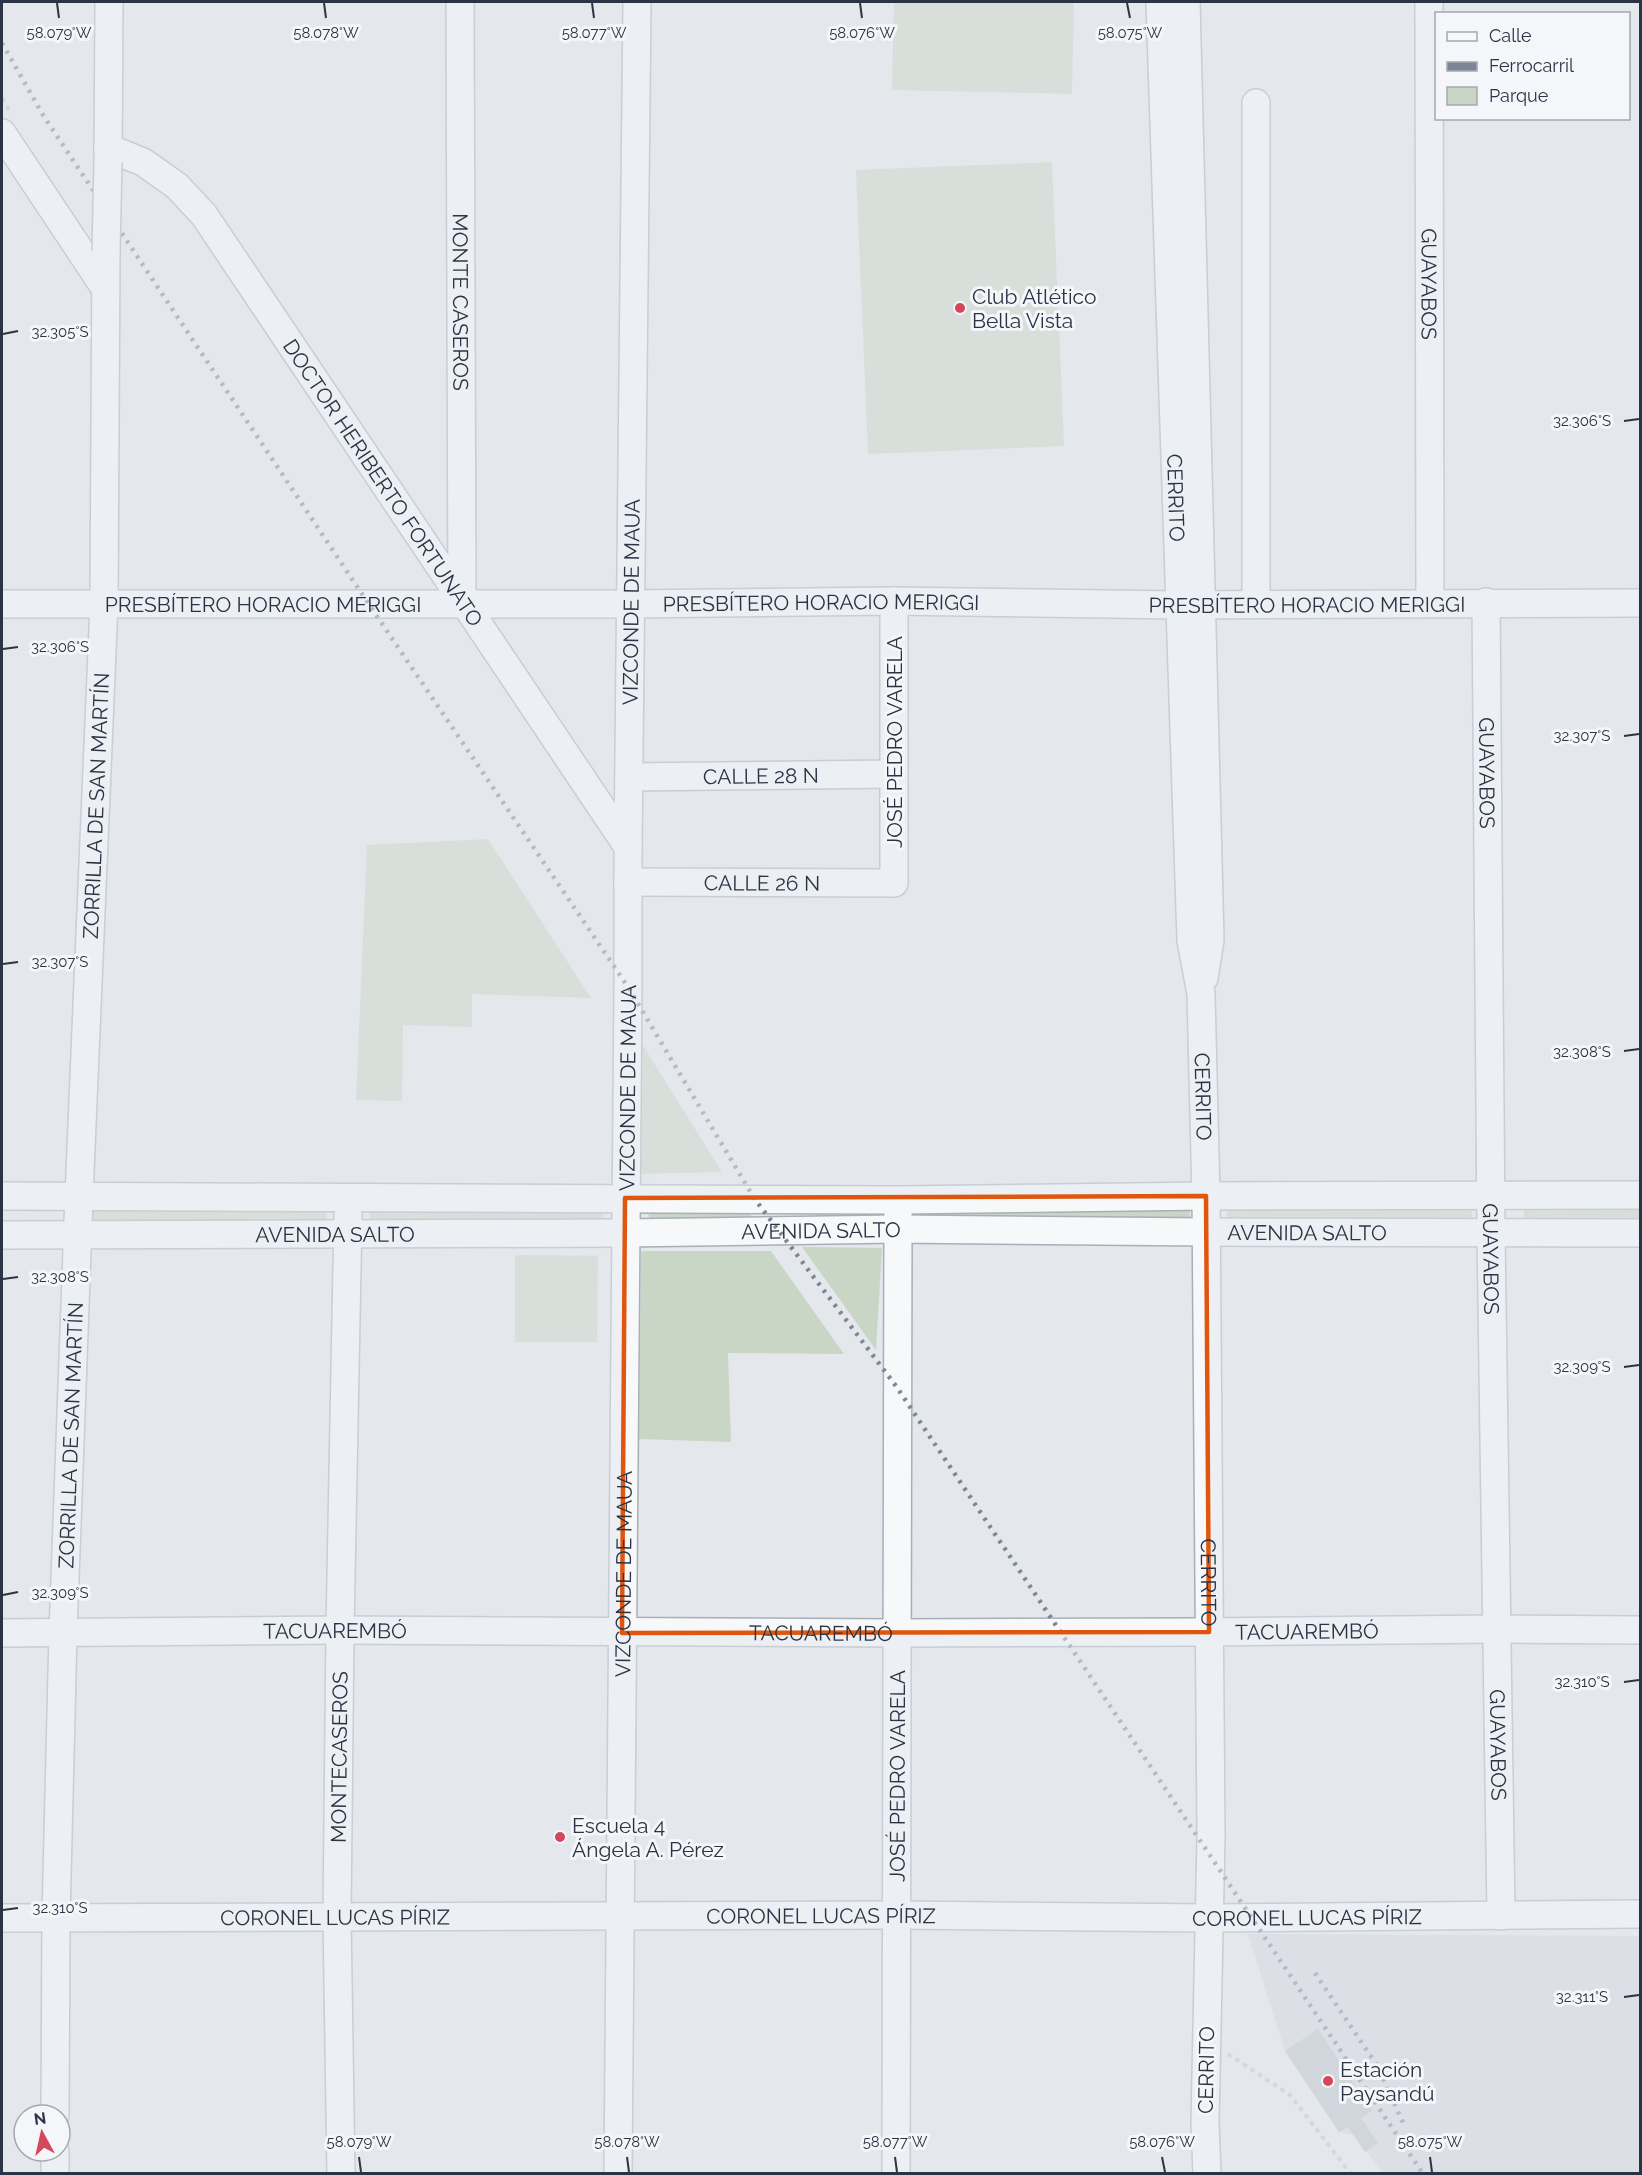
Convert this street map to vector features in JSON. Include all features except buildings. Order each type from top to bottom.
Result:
[{"type":"street","name":"ZORRILLA DE SAN MARTÍN","points":[[55,2103],[56,1918],[63,1633],[77,1234],[104,604],[109,2]]},
{"type":"street","name":"MONTE CASEROS","points":[[460,2],[462,603]]},
{"type":"street","name":"VIZCONDE DE MAUA","points":[[618,2174],[628,777],[637,2]]},
{"type":"street","name":"CERRITO","points":[[1160,2],[1190,605]]},
{"type":"street","name":"CERRITO","points":[[1186,2],[1191,940],[1201,994],[1207,1232],[1210,1918],[1205,2123],[1207,2174]]},
{"type":"street","name":"GUAYABOS","points":[[1429,2],[1430,602]]},
{"type":"street","points":[[1256,103],[1256,604]]},
{"type":"street","points":[[2,133],[105,288]]},
{"type":"street","name":"DOCTOR HERIBERTO FORTUNATO","points":[[108,155],[143,162],[177,186],[204,215],[462,603],[628,847]]},
{"type":"street","name":"JOSÉ PEDRO VARELA","points":[[894,602],[894,883]]},
{"type":"street","name":"GUAYABOS","points":[[1486,602],[1491,1233],[1501,1916]]},
{"type":"street","name":"PRESBÍTERO HORACIO MERIGGI","points":[[2,604],[1641,603]]},
{"type":"street","name":"CALLE 28 N","points":[[628,777],[894,774]]},
{"type":"street","name":"CALLE 26 N","points":[[628,882],[894,883]]},
{"type":"street","name":"AVENIDA SALTO","points":[[2,1196],[898,1200],[1206,1196],[1641,1195]]},
{"type":"street","name":"MONTECASEROS","points":[[341,2174],[337,1916],[340,1630],[349,1233],[347,1196]]},
{"type":"street","name":"JOSÉ PEDRO VARELA","points":[[896,2174],[898,1200]]},
{"type":"street","name":"AVENIDA SALTO","points":[[2,1235],[625,1233],[897,1229],[1641,1233]]},
{"type":"street","name":"TACUAREMBÓ","points":[[2,1633],[340,1630],[897,1633],[1641,1630]]},
{"type":"street","name":"CORONEL LUCAS PÍRIZ","points":[[2,1918],[898,1915],[1210,1918],[1641,1914]]},
{"type":"path","points":[[1206,2040],[1290,2095],[1351,2174]]},
{"type":"highlighted area","points":[[1206,1196],[1209,1632],[622,1633],[625,1198]]},
{"type":"shaded area","points":[[1248,1934],[1640,1936],[1640,2173],[1383,2173],[1354,2135],[1339,2132],[1285,2051]]},
{"type":"green space","points":[[894,2],[1074,2],[1072,94],[892,90]]},
{"type":"green space","name":"Club Atlético Bella Vista","points":[[1052,162],[1064,446],[868,454],[856,170]]},
{"type":"green space","points":[[488,839],[591,998],[472,994],[472,1027],[403,1025],[402,1101],[356,1100],[367,845]]},
{"type":"green space","points":[[642,1044],[722,1172],[640,1174]]},
{"type":"green space","points":[[89,1203],[327,1206],[327,1225],[89,1226]]},
{"type":"green space","points":[[370,1205],[603,1206],[603,1220],[370,1220]]},
{"type":"green space","points":[[1189,1205],[1190,1218],[919,1221],[919,1208]]},
{"type":"green space","points":[[1227,1206],[1472,1208],[1472,1222],[1227,1219]]},
{"type":"green space","points":[[1524,1206],[1640,1206],[1640,1222],[1524,1222]]},
{"type":"green space","points":[[648,1208],[746,1208],[756,1222],[649,1221]]},
{"type":"green space","points":[[811,1209],[879,1210],[878,1220],[822,1220]]},
{"type":"green space","points":[[802,1247],[882,1248],[876,1350]]},
{"type":"green space","points":[[641,1251],[771,1251],[844,1354],[728,1353],[731,1442],[639,1439]]},
{"type":"green space","points":[[515,1255],[598,1256],[597,1342],[515,1342]]},
{"type":"railway","points":[[2,43],[43,115],[368,603],[628,987],[754,1198],[896,1386],[1423,2174]]},
{"type":"railway","points":[[1315,1973],[1378,2067],[1404,2125]]},
{"type":"place","name":"Club Atlético Bella Vista","points":[[960,308]]},
{"type":"place","name":"Escuela 4 Ángela A. Pérez","points":[[560,1837]]},
{"type":"place","name":"Estación Paysandú","points":[[1328,2081]]}]
